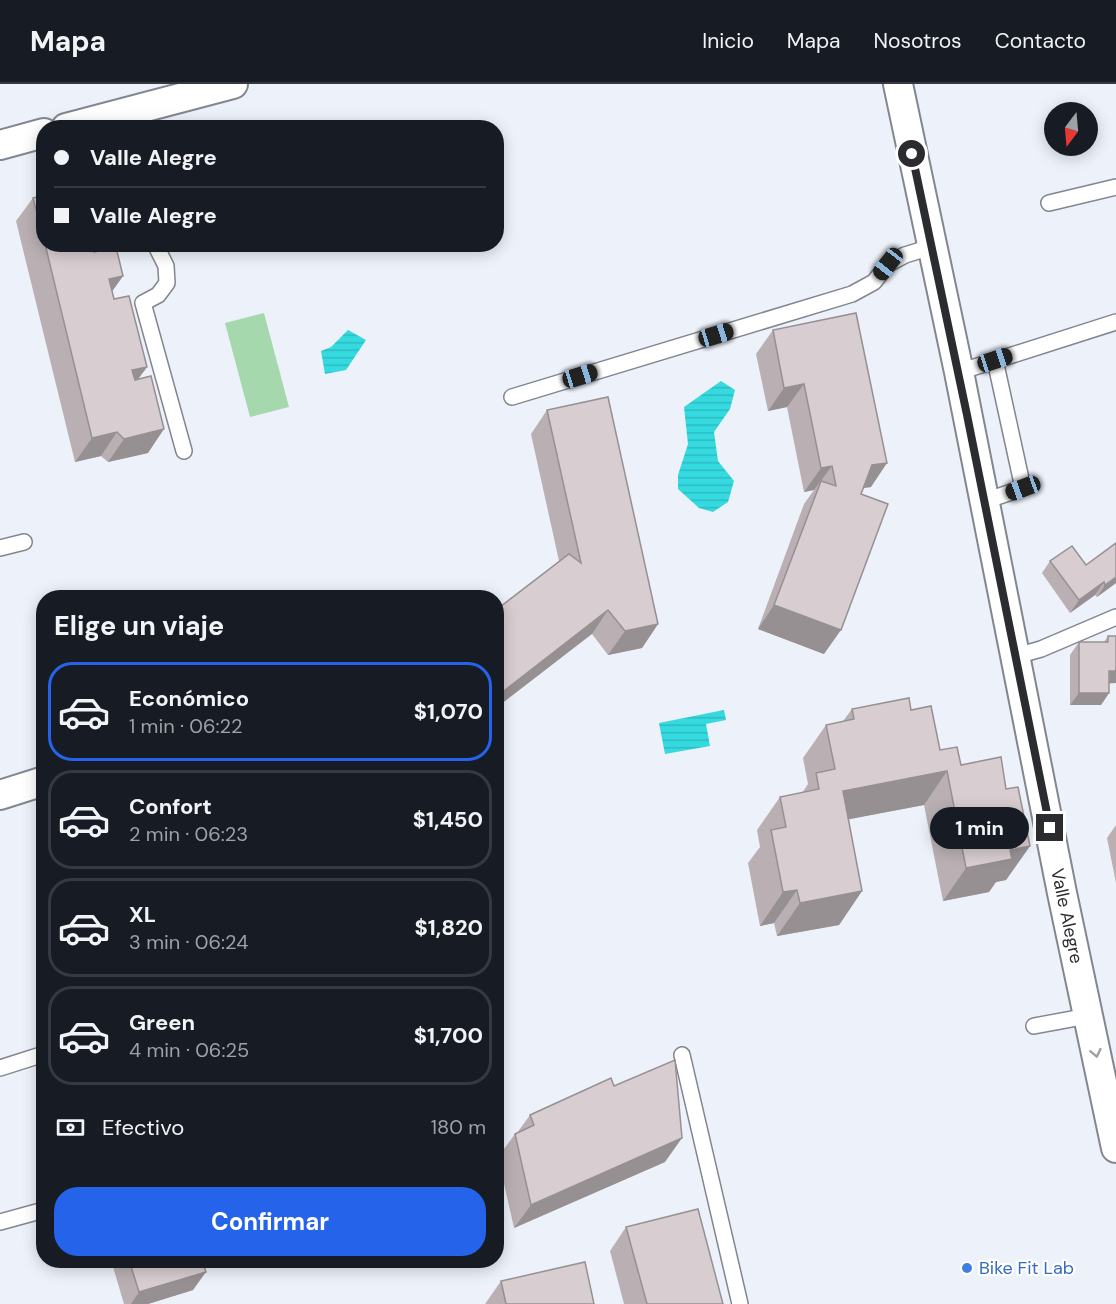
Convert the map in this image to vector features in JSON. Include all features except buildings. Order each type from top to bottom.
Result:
[{"type":"street","points":[[108,120],[233,84]]},
{"type":"street","name":"Valle Alegre","points":[[898,84],[1116,1148]]},
{"type":"street","points":[[0,145],[36,136]]},
{"type":"street","points":[[0,795],[36,784]]},
{"type":"lane","points":[[1049,203],[1116,187]]},
{"type":"lane","points":[[512,397],[852,294],[874,282],[888,264],[905,255],[931,247]]},
{"type":"lane","points":[[159,252],[166,266],[167,283],[158,295],[143,303],[184,451]]},
{"type":"lane","points":[[958,372],[1116,322]]},
{"type":"lane","points":[[985,501],[1023,488],[995,360]]},
{"type":"lane","points":[[0,548],[24,542]]},
{"type":"lane","points":[[1016,656],[1041,649],[1116,617]]},
{"type":"lane","points":[[1034,1026],[1088,1016]]},
{"type":"lane","points":[[682,1055],[740,1304]]},
{"type":"lane","points":[[0,1068],[36,1057]]},
{"type":"lane","points":[[0,1222],[36,1212]]},
{"type":"green space","points":[[264,313],[289,407],[250,417],[225,323]]},
{"type":"water","points":[[348,330],[366,340],[346,370],[325,374],[321,351],[331,347]]},
{"type":"water","points":[[721,381],[735,390],[730,409],[714,432],[718,461],[734,481],[728,502],[713,512],[699,508],[678,489],[678,475],[688,444],[684,407]]},
{"type":"water","points":[[724,710],[726,720],[706,724],[710,746],[665,754],[659,723]]},
{"type":"place","name":"Bike Fit Lab","points":[[967,1268]]},
{"type":"route","points":[[912,154],[1050,828]]}]
